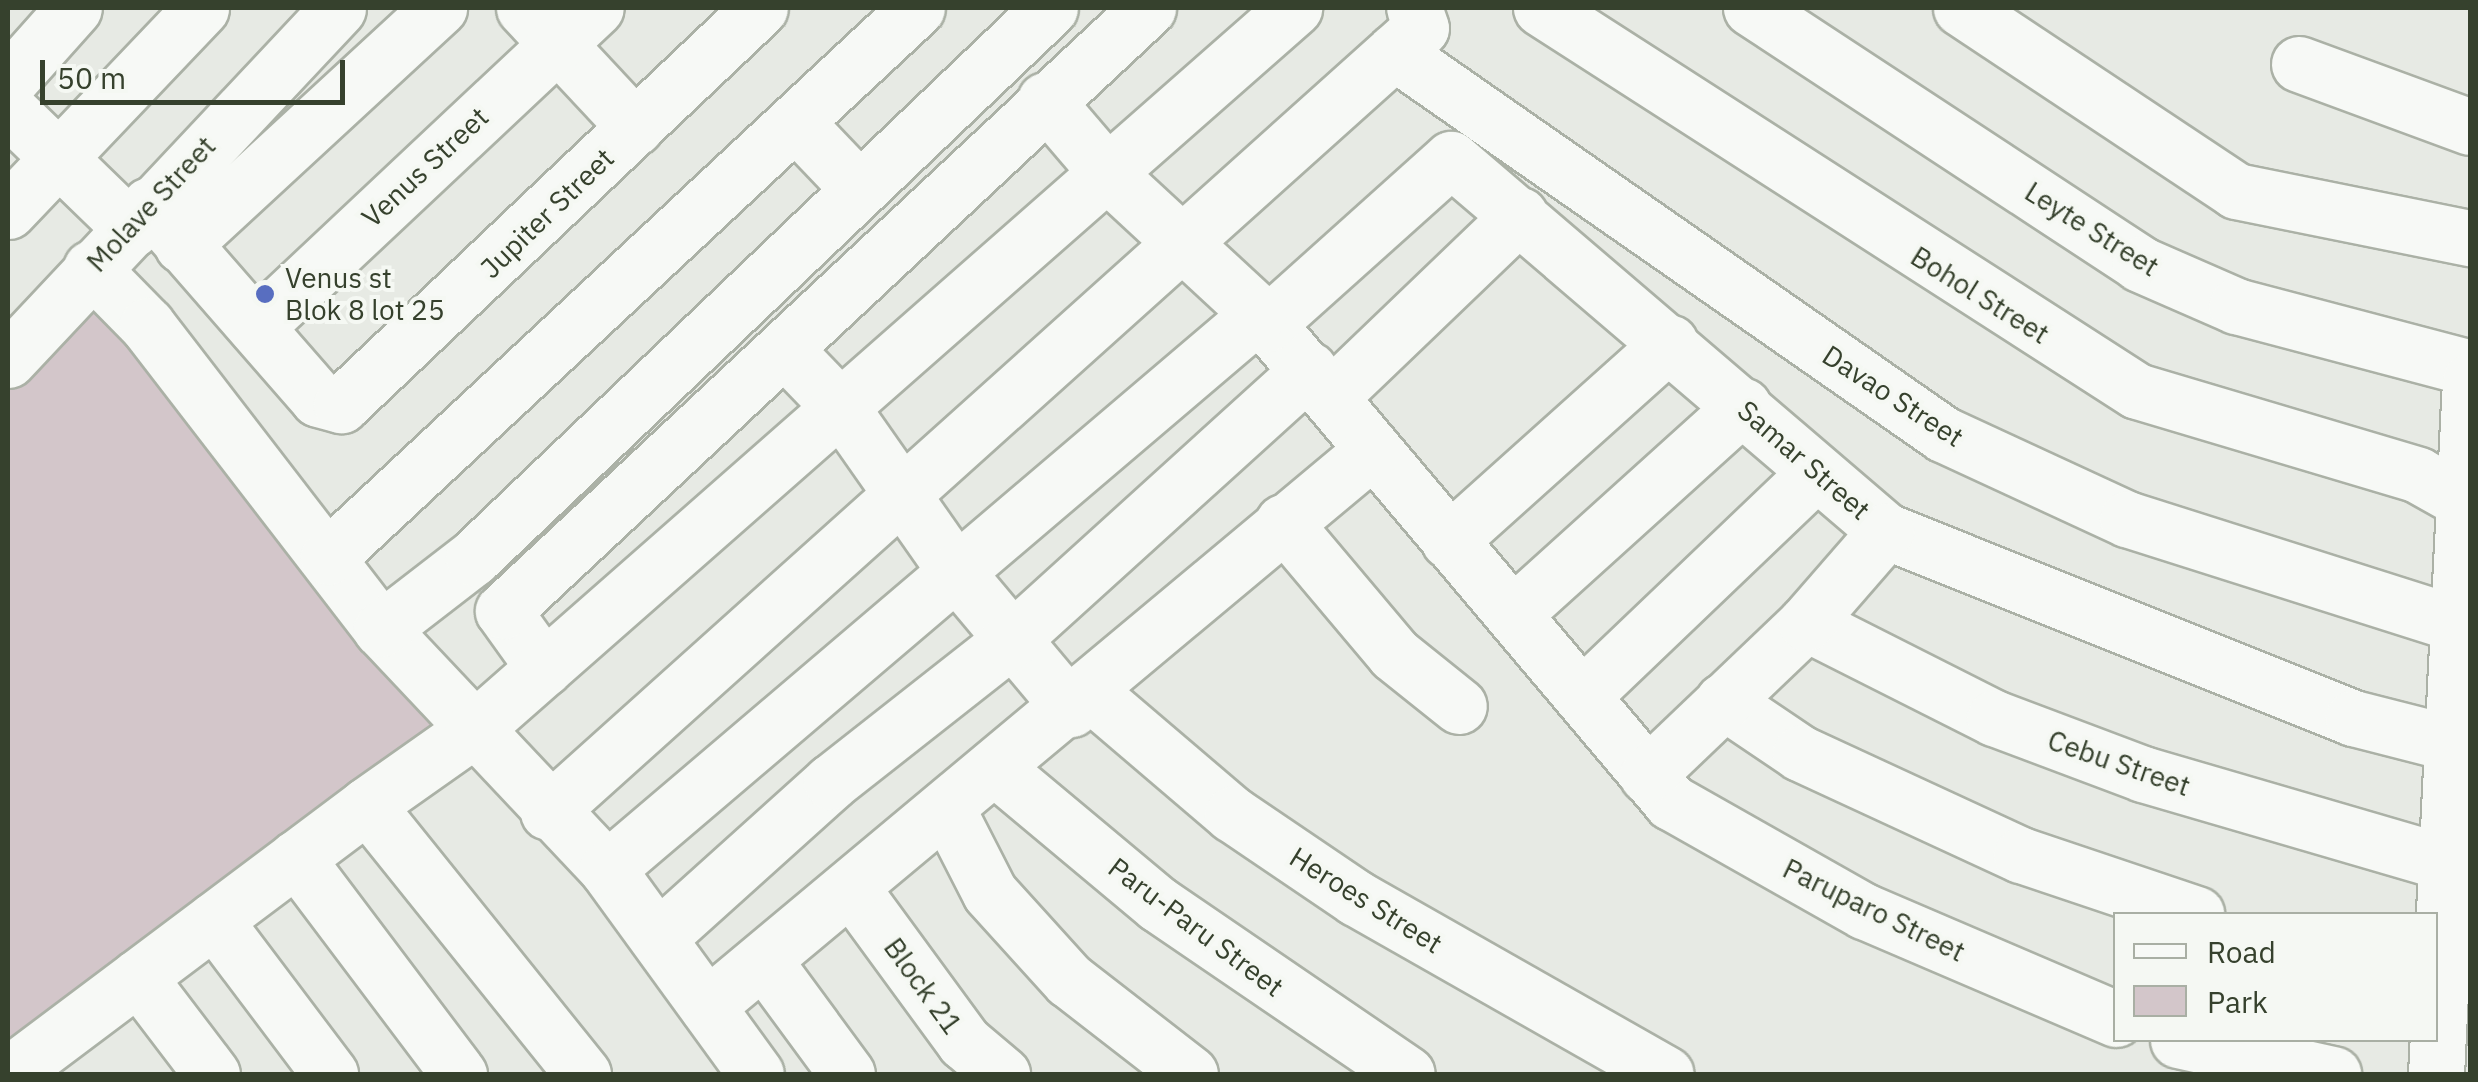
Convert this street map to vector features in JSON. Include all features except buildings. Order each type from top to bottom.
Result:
[{"type":"street","points":[[8,211],[201,8]]},
{"type":"street","name":"Molave Street","points":[[8,360],[91,268],[154,226],[338,8]]},
{"type":"street","points":[[154,226],[439,8]]},
{"type":"street","name":"Jupiter Street","points":[[256,327],[328,405],[353,401],[760,8]]},
{"type":"street","points":[[328,557],[917,8]]},
{"type":"street","points":[[381,629],[472,558],[1050,8]]},
{"type":"street","points":[[544,668],[504,612],[1045,100],[1148,8]]},
{"type":"street","points":[[42,1065],[138,977],[367,804],[472,731],[842,410],[1294,8]]},
{"type":"street","name":"Bohol Street","points":[[1542,8],[2137,391],[2418,475],[2464,478]]},
{"type":"street","name":"Leyte Street","points":[[1751,8],[2140,264],[2236,306],[2470,368]]},
{"type":"street","points":[[1961,8],[2236,192],[2470,238]]},
{"type":"street","points":[[8,82],[62,11]]},
{"type":"street","points":[[559,19],[634,128]]},
{"type":"street","name":"Venus Street","points":[[256,327],[559,19]]},
{"type":"street","points":[[548,812],[901,498],[1404,30]]},
{"type":"street","name":"Davao Street","points":[[1404,30],[1942,434],[2127,519],[2460,607]]},
{"type":"street","points":[[2298,64],[2470,127]]},
{"type":"street","name":"Paruparo Street","points":[[1045,100],[1109,175],[1263,319],[1671,802],[1864,911],[2113,1019]]},
{"type":"street","points":[[8,109],[56,160],[154,226],[256,327]]},
{"type":"street","points":[[796,124],[860,189]]},
{"type":"street","name":"Samar Street","points":[[1263,319],[1446,159],[1520,215],[1886,531],[2353,718],[2451,743]]},
{"type":"street","points":[[660,937],[831,782],[1010,641],[1520,215]]},
{"type":"street","points":[[91,268],[147,325],[381,629],[548,812],[607,868],[756,1074]]},
{"type":"street","points":[[607,868],[956,572],[1263,319]]},
{"type":"street","points":[[1449,541],[1670,344]]},
{"type":"street","name":"Heroes Street","points":[[785,350],[842,410],[901,498],[1010,641],[1080,701],[1232,814],[1356,898],[1666,1074]]},
{"type":"street","points":[[2438,960],[2448,863],[2470,380]]},
{"type":"street","points":[[1514,614],[1743,406]]},
{"type":"street","points":[[707,1006],[852,890],[994,767],[1080,701],[1283,522],[1374,450]]},
{"type":"street","points":[[1582,696],[1815,473]]},
{"type":"street","points":[[1283,522],[1394,654],[1459,706]]},
{"type":"street","points":[[1647,775],[1806,623],[1886,531]]},
{"type":"street","name":"Cebu Street","points":[[1806,623],[1994,718],[2124,767],[2448,863]]},
{"type":"street","points":[[1723,701],[1800,753],[2020,855],[2190,912]]},
{"type":"street","name":"Paru-Paru Street","points":[[994,767],[1158,904],[1406,1074]]},
{"type":"street","points":[[367,804],[583,1074]]},
{"type":"street","points":[[946,809],[990,893],[1069,980],[1190,1074]]},
{"type":"street","points":[[296,858],[459,1074]]},
{"type":"street","name":"Block 21","points":[[852,890],[964,1042],[1002,1074]]},
{"type":"street","points":[[214,920],[330,1074]]},
{"type":"street","points":[[764,962],[847,1074]]},
{"type":"street","points":[[138,977],[212,1074]]},
{"type":"street","points":[[2187,1042],[2333,1074]]},
{"type":"street","points":[[2436,1042],[2436,1074]]},
{"type":"green space","points":[[90,282],[440,733],[8,1050],[8,375]]},
{"type":"place","name":"Venus st Blok 8 lot 25","points":[[265,294]]}]
